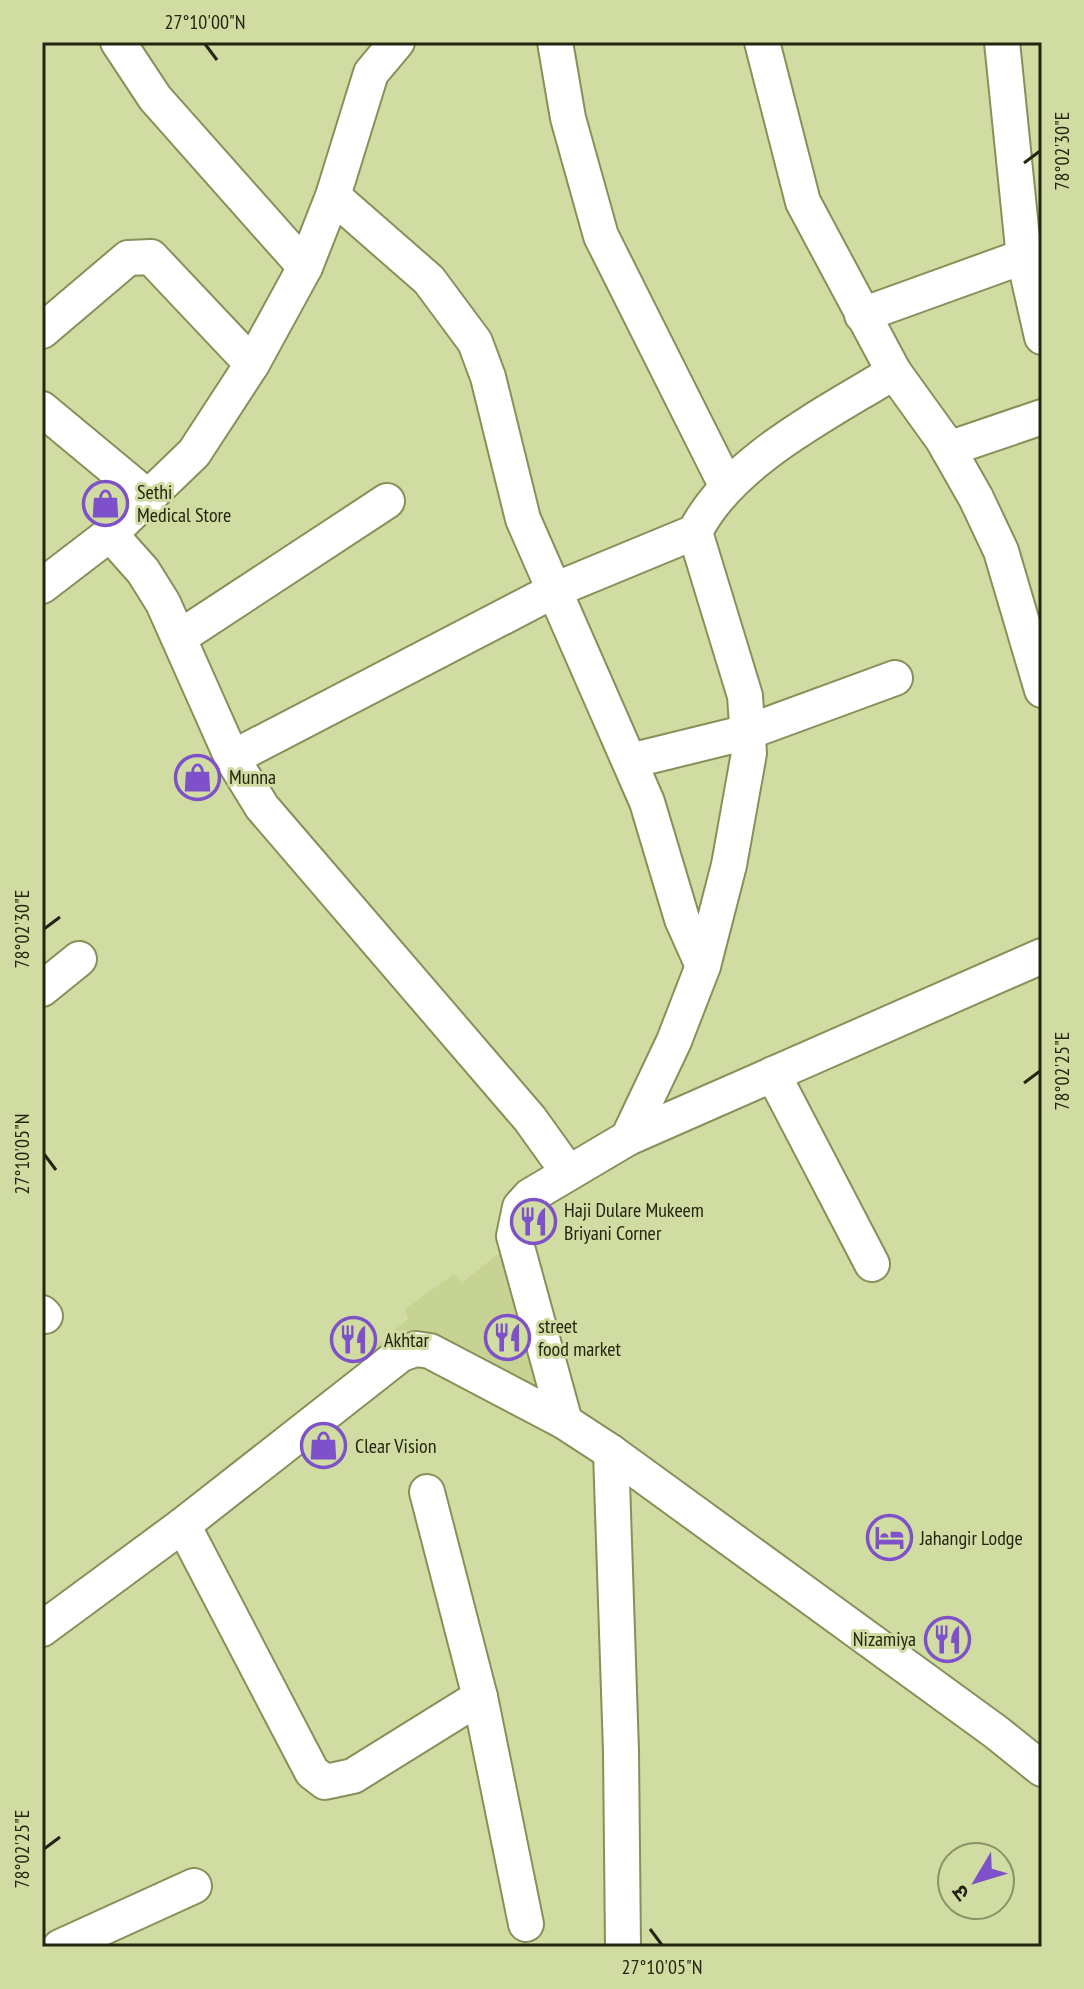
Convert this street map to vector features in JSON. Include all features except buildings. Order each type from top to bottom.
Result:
[{"type":"street","points":[[118,42],[155,98],[305,267]]},
{"type":"street","points":[[42,586],[110,534],[194,453],[252,364],[305,267],[333,196],[371,73],[397,42]]},
{"type":"street","points":[[555,42],[568,118],[601,236],[726,485]]},
{"type":"street","points":[[762,42],[803,202],[894,372],[948,449],[1001,551],[1042,690]]},
{"type":"street","points":[[1002,42],[1042,337]]},
{"type":"street","points":[[333,196],[429,280],[475,342],[488,377],[523,519],[557,589],[647,802],[682,919],[703,966]]},
{"type":"street","points":[[862,315],[1033,254]]},
{"type":"street","points":[[42,331],[128,258],[151,257],[252,364]]},
{"type":"street","points":[[628,1138],[674,1041],[703,966],[729,865],[749,753],[745,696],[695,532],[705,510],[726,485],[810,424],[894,372]]},
{"type":"street","points":[[42,409],[148,497]]},
{"type":"street","points":[[948,449],[1042,417]]},
{"type":"street","points":[[180,637],[387,501]]},
{"type":"street","points":[[232,758],[557,589],[695,532]]},
{"type":"street","points":[[110,534],[143,571],[180,637],[232,758],[262,807],[530,1119],[568,1172]]},
{"type":"street","points":[[630,761],[748,732],[895,678]]},
{"type":"street","points":[[565,1422],[514,1236],[520,1207],[568,1172],[628,1138],[1042,956]]},
{"type":"street","points":[[42,989],[79,959]]},
{"type":"street","points":[[773,1074],[872,1264]]},
{"type":"street","points":[[42,1629],[183,1525],[401,1354],[416,1349],[430,1351],[565,1422],[611,1452],[996,1732],[1042,1769]]},
{"type":"street","points":[[611,1452],[622,1765],[623,1947]]},
{"type":"street","points":[[427,1492],[480,1697],[526,1924]]},
{"type":"street","points":[[183,1525],[312,1772],[325,1782],[353,1776],[480,1697]]},
{"type":"street","points":[[60,1947],[194,1886]]},
{"type":"street","points":[[42,1942],[46,1947]]},
{"type":"shaded area","points":[[498,1254],[530,1262],[576,1395],[551,1423],[439,1367],[391,1372],[374,1347],[408,1319],[405,1309],[454,1274],[463,1282]]},
{"type":"place","name":"Sethi Medical Store","points":[[106,503]]},
{"type":"place","name":"Munna","points":[[198,777]]},
{"type":"place","name":"Haji Dulare Mukeem Briyani Corner","points":[[533,1221]]},
{"type":"place","name":"street food market","points":[[507,1337]]},
{"type":"place","name":"Akhtar","points":[[353,1340]]},
{"type":"place","name":"Clear Vision","points":[[324,1446]]},
{"type":"place","name":"Jahangir Lodge","points":[[889,1538]]},
{"type":"place","name":"Nizamiya","points":[[947,1639]]}]
